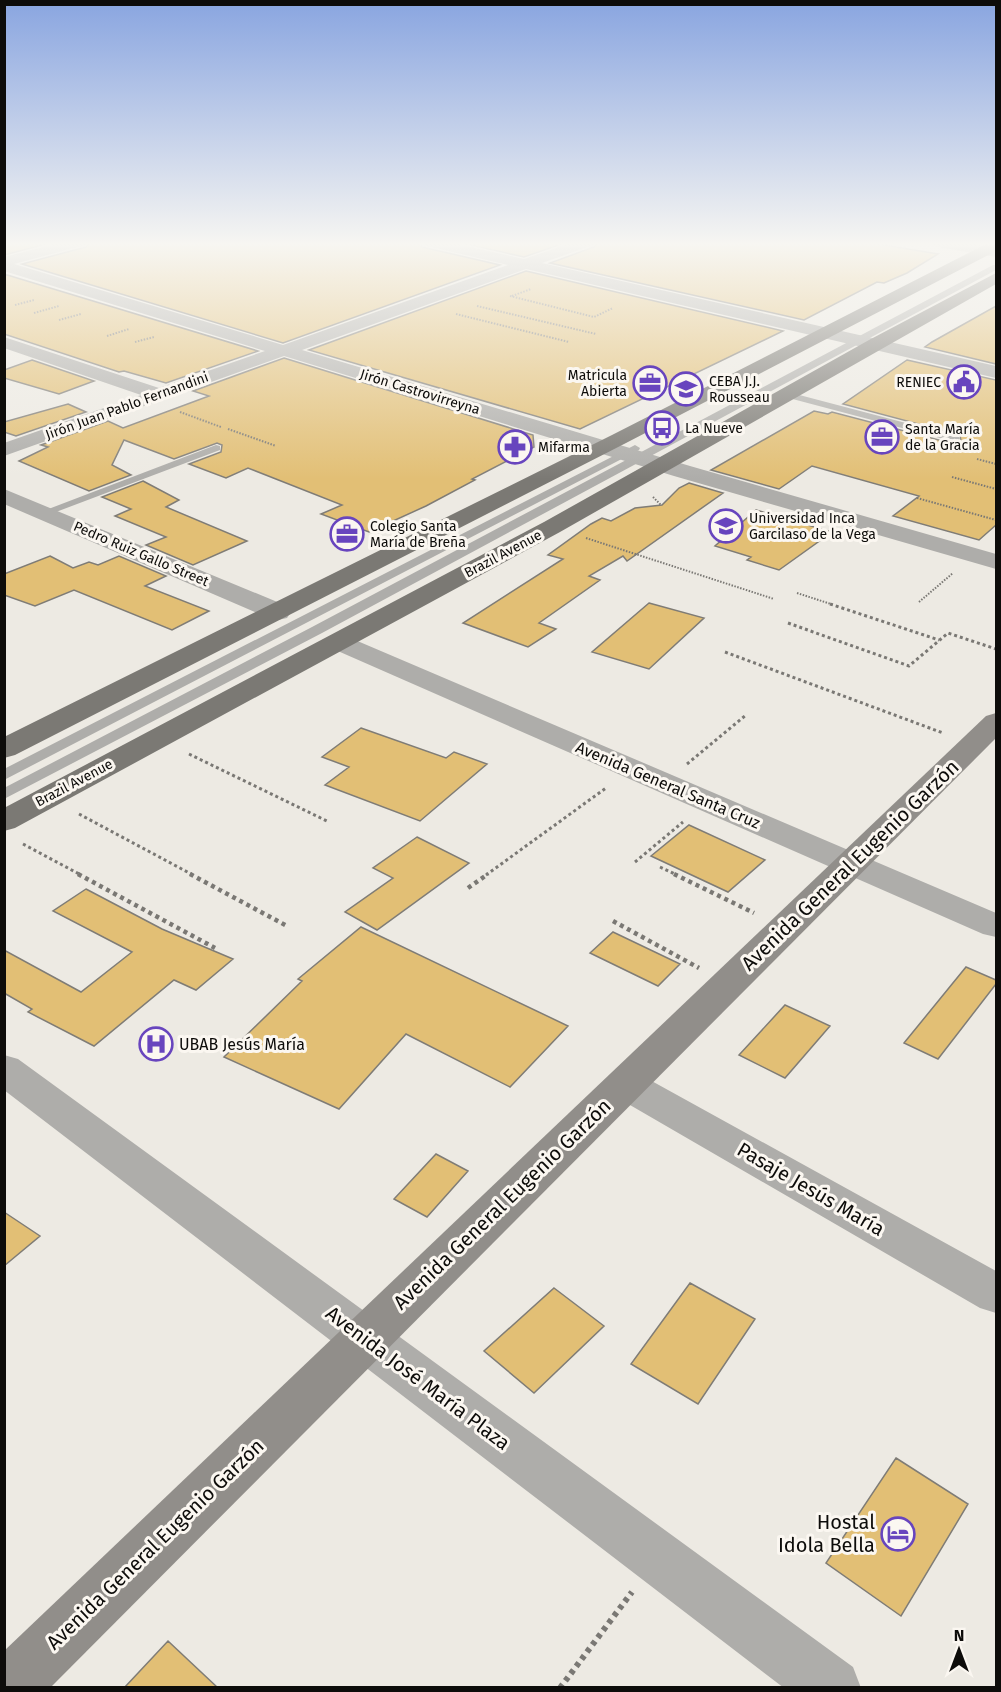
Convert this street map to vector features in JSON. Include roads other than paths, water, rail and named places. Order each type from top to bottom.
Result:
[{"type":"main road","name":"Brazil Avenue","points":[[10,830],[49,797],[552,527],[633,456],[824,333],[849,321]]},
{"type":"main road","name":"Brazil Avenue","points":[[4,749],[278,612],[633,456],[788,395],[860,341],[903,321]]},
{"type":"main road","name":"Avenida General Eugenio Garzón","points":[[8,1688],[996,722]]},
{"type":"street","name":"Jirón Castrovirreyna","points":[[187,321],[633,456],[985,559]]},
{"type":"street","name":"Jirón Juan Pablo Fernandini","points":[[4,450],[366,321]]},
{"type":"street","points":[[772,321],[996,372]]},
{"type":"street","points":[[4,342],[150,397]]},
{"type":"street","name":"Pedro Ruiz Gallo Street","points":[[4,496],[278,612]]},
{"type":"street","name":"Avenida General Santa Cruz","points":[[341,642],[996,926]]},
{"type":"street","name":"Avenida José María Plaza","points":[[4,1069],[832,1688]]},
{"type":"street","name":"Pasaje Jesús María","points":[[625,1084],[996,1294]]},
{"type":"lane","name":"Brazil Avenue","points":[[860,341],[890,321]]},
{"type":"lane","name":"Brazil Avenue","points":[[4,775],[897,321]]},
{"type":"lane","points":[[788,395],[955,439]]},
{"type":"lane","points":[[44,513],[216,448]]},
{"type":"lane","name":"Brazil Avenue","points":[[4,794],[633,456]]},
{"type":"place","name":"RENIEC","points":[[964,382]]},
{"type":"place","name":"Matricula Abierta","points":[[650,383]]},
{"type":"place","name":"CEBA J.J. Rousseau","points":[[686,389]]},
{"type":"place","name":"La Nueve","points":[[662,428]]},
{"type":"place","name":"Santa María de la Gracia","points":[[882,437]]},
{"type":"place","name":"Mifarma","points":[[515,447]]},
{"type":"place","name":"Universidad Inca Garcilaso de la Vega","points":[[726,526]]},
{"type":"place","name":"Colegio Santa María de Breña","points":[[347,534]]},
{"type":"place","name":"UBAB Jesús María","points":[[156,1044]]},
{"type":"place","name":"Hostal Idola Bella","points":[[898,1534]]}]
